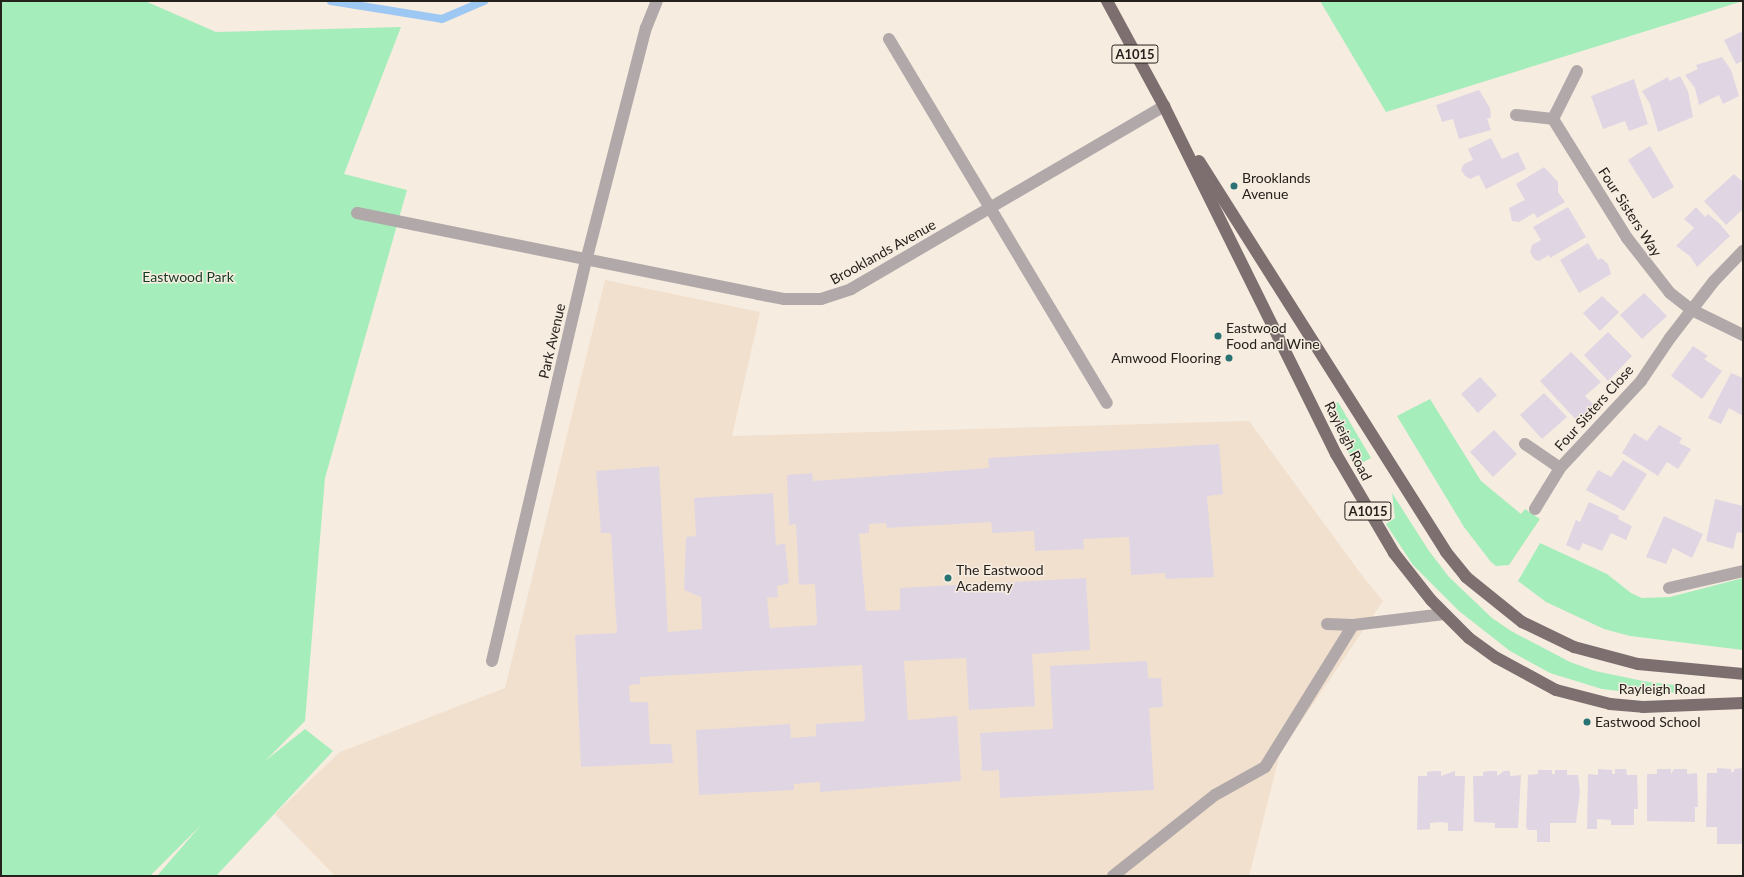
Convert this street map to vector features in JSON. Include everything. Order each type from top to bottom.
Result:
[{"type":"main road","name":"Rayleigh Road","points":[[1107,1],[1164,106],[1348,477],[1394,553],[1444,614],[1497,658],[1528,676],[1584,698],[1643,707],[1743,703]]},
{"type":"main road","name":"Rayleigh Road","points":[[1164,106],[1446,552],[1466,577],[1522,622],[1574,648],[1638,664],[1743,674]]},
{"type":"street","name":"Park Avenue","points":[[492,661],[586,261],[646,28],[657,1]]},
{"type":"street","points":[[889,39],[1107,403]]},
{"type":"street","points":[[1516,115],[1553,119],[1577,71]]},
{"type":"street","name":"Brooklands Avenue","points":[[357,213],[586,261],[784,299],[822,299],[851,289],[1164,106]]},
{"type":"street","name":"Four Sisters Way","points":[[1553,119],[1640,257],[1670,293],[1692,310],[1743,335]]},
{"type":"street","name":"Four Sisters Close","points":[[1535,509],[1560,468],[1641,382],[1692,310],[1743,251]]},
{"type":"street","points":[[1524,444],[1560,468]]},
{"type":"street","points":[[1669,588],[1743,571]]},
{"type":"street","points":[[1327,624],[1353,625],[1444,614]]},
{"type":"street","points":[[1113,876],[1215,795],[1265,767],[1353,625]]},
{"type":"shaded area","name":"The Eastwood Academy","points":[[605,280],[760,312],[732,436],[1249,421],[1361,574],[1383,601],[1280,753],[1249,876],[335,876],[275,814],[340,752],[505,688]]},
{"type":"green space","name":"Eastwood Park","points":[[1,1],[145,1],[216,32],[401,27],[344,174],[407,190],[325,478],[305,721],[265,761],[305,729],[333,751],[216,876],[157,876],[201,825],[150,876],[1,876]]},
{"type":"green space","points":[[1320,1],[1743,1],[1386,112]]},
{"type":"green space","points":[[1430,399],[1481,481],[1521,514],[1525,509],[1540,519],[1509,565],[1496,566],[1491,562],[1464,527],[1397,416]]},
{"type":"green space","points":[[1338,402],[1371,458],[1354,467],[1332,406]]},
{"type":"green space","points":[[1392,493],[1429,551],[1449,577],[1492,618],[1511,631],[1570,662],[1595,671],[1648,682],[1701,688],[1698,691],[1644,694],[1602,689],[1550,673],[1510,651],[1459,611],[1413,565],[1386,524],[1395,518]]},
{"type":"green space","points":[[1540,543],[1607,574],[1631,593],[1642,598],[1670,597],[1743,578],[1743,650],[1630,636],[1604,629],[1546,602],[1518,581]]},
{"type":"building","points":[[1743,31],[1743,61],[1736,64],[1724,40]]},
{"type":"building","points":[[1722,57],[1731,70],[1739,96],[1723,104],[1719,95],[1699,105],[1695,88],[1685,75],[1698,69],[1696,65]]},
{"type":"building","points":[[1680,76],[1688,91],[1693,117],[1658,132],[1650,104],[1642,91],[1668,77],[1669,81]]},
{"type":"building","points":[[1634,79],[1648,124],[1629,131],[1625,121],[1603,129],[1591,96]]},
{"type":"building","points":[[1479,90],[1490,108],[1491,117],[1487,119],[1491,130],[1459,139],[1453,119],[1442,122],[1436,105]]},
{"type":"building","points":[[1491,138],[1502,159],[1518,152],[1526,169],[1486,189],[1479,175],[1470,179],[1465,176],[1461,170],[1464,164],[1473,160],[1468,149]]},
{"type":"building","points":[[1650,146],[1674,187],[1653,199],[1628,160]]},
{"type":"building","points":[[1544,167],[1558,182],[1558,192],[1565,202],[1537,218],[1534,213],[1519,222],[1512,221],[1509,208],[1525,200],[1516,184]]},
{"type":"building","points":[[1734,174],[1743,182],[1743,213],[1741,211],[1726,225],[1704,201]]},
{"type":"building","points":[[1568,207],[1586,237],[1550,258],[1549,255],[1539,261],[1534,259],[1530,252],[1532,245],[1541,240],[1533,227]]},
{"type":"building","points":[[1696,207],[1705,217],[1708,214],[1720,224],[1730,236],[1697,267],[1690,256],[1676,246],[1694,228],[1684,219]]},
{"type":"building","points":[[1588,243],[1598,260],[1601,258],[1608,264],[1611,274],[1579,293],[1560,260]]},
{"type":"building","points":[[1644,293],[1667,316],[1642,339],[1620,315]]},
{"type":"building","points":[[1602,296],[1619,312],[1600,331],[1583,313]]},
{"type":"building","points":[[1608,332],[1632,356],[1608,381],[1584,355]]},
{"type":"building","points":[[1693,346],[1708,356],[1704,359],[1722,371],[1702,399],[1671,376]]},
{"type":"building","points":[[1571,352],[1601,382],[1585,396],[1596,407],[1579,423],[1540,381]]},
{"type":"building","points":[[1731,373],[1743,378],[1743,416],[1729,408],[1721,424],[1708,418]]},
{"type":"building","points":[[1480,377],[1497,395],[1478,413],[1461,394]]},
{"type":"building","points":[[1544,393],[1567,417],[1542,439],[1520,415]]},
{"type":"building","points":[[1659,425],[1682,438],[1679,443],[1691,449],[1678,469],[1667,462],[1658,476],[1622,453],[1634,433],[1647,441]]},
{"type":"building","points":[[1494,430],[1517,454],[1493,477],[1470,452]]},
{"type":"building","points":[[1219,444],[1223,494],[1207,496],[1214,577],[1166,579],[1165,573],[1131,575],[1129,537],[1083,539],[1084,549],[1035,551],[1034,531],[992,533],[991,522],[887,528],[886,523],[869,524],[869,533],[859,534],[866,611],[900,610],[900,588],[1086,578],[1090,650],[1032,654],[1035,706],[969,710],[966,658],[904,661],[908,720],[957,716],[961,781],[820,792],[820,782],[794,784],[794,790],[699,795],[696,730],[790,724],[791,738],[816,736],[816,724],[865,721],[862,665],[640,677],[640,684],[629,685],[630,702],[648,702],[650,744],[671,744],[673,763],[581,767],[575,635],[617,633],[611,533],[601,533],[596,471],[659,466],[668,632],[702,629],[701,597],[684,590],[686,537],[696,536],[694,498],[773,493],[776,545],[785,543],[789,583],[777,586],[778,597],[767,598],[770,628],[817,625],[815,584],[799,585],[796,524],[789,525],[787,475],[812,473],[813,481],[989,468],[988,458]]},
{"type":"building","points":[[1623,460],[1647,474],[1624,511],[1586,490],[1598,470],[1611,477]]},
{"type":"building","points":[[1715,499],[1743,506],[1743,533],[1737,532],[1733,549],[1706,541]]},
{"type":"building","points":[[1589,502],[1619,516],[1618,519],[1632,526],[1626,540],[1611,533],[1602,551],[1583,543],[1579,551],[1566,545],[1576,520],[1580,522]]},
{"type":"building","points":[[1664,516],[1703,534],[1692,558],[1673,548],[1666,564],[1646,557]]},
{"type":"building","points":[[1147,661],[1148,678],[1161,678],[1163,707],[1149,708],[1154,790],[1000,798],[999,770],[982,771],[980,733],[1053,729],[1050,666]]},
{"type":"building","points":[[1717,768],[1731,769],[1731,772],[1734,772],[1734,769],[1743,768],[1742,844],[1717,844],[1717,827],[1706,827],[1707,773],[1717,773]]},
{"type":"building","points":[[1598,769],[1612,770],[1612,774],[1615,774],[1615,769],[1626,769],[1627,775],[1637,775],[1638,809],[1634,809],[1634,825],[1611,825],[1611,820],[1597,819],[1597,829],[1587,829],[1588,774],[1598,775]]},
{"type":"building","points":[[1657,769],[1671,769],[1671,774],[1674,769],[1687,769],[1687,774],[1697,773],[1698,807],[1695,807],[1695,822],[1647,821],[1647,774],[1657,774]]},
{"type":"building","points":[[1538,770],[1552,770],[1552,774],[1555,774],[1555,770],[1567,770],[1567,775],[1578,775],[1580,792],[1576,823],[1550,823],[1550,842],[1537,842],[1537,830],[1528,830],[1526,827],[1528,775],[1538,774]]},
{"type":"building","points":[[1441,771],[1441,776],[1455,771],[1455,776],[1465,776],[1463,831],[1448,831],[1448,823],[1440,822],[1430,823],[1430,829],[1417,830],[1418,776],[1427,776],[1427,772]]},
{"type":"building","points":[[1497,771],[1497,776],[1504,771],[1510,771],[1510,776],[1521,775],[1518,828],[1495,828],[1495,823],[1474,822],[1473,776],[1483,776],[1483,772]]},
{"type":"waterway","points":[[331,1],[442,19],[484,1]]},
{"type":"place","name":"Brooklands Avenue","points":[[1234,186]]},
{"type":"place","name":"Eastwood Food and Wine","points":[[1218,336]]},
{"type":"place","name":"Amwood Flooring","points":[[1229,358]]},
{"type":"place","name":"The Eastwood Academy","points":[[948,578]]},
{"type":"place","name":"Eastwood School","points":[[1587,722]]}]
